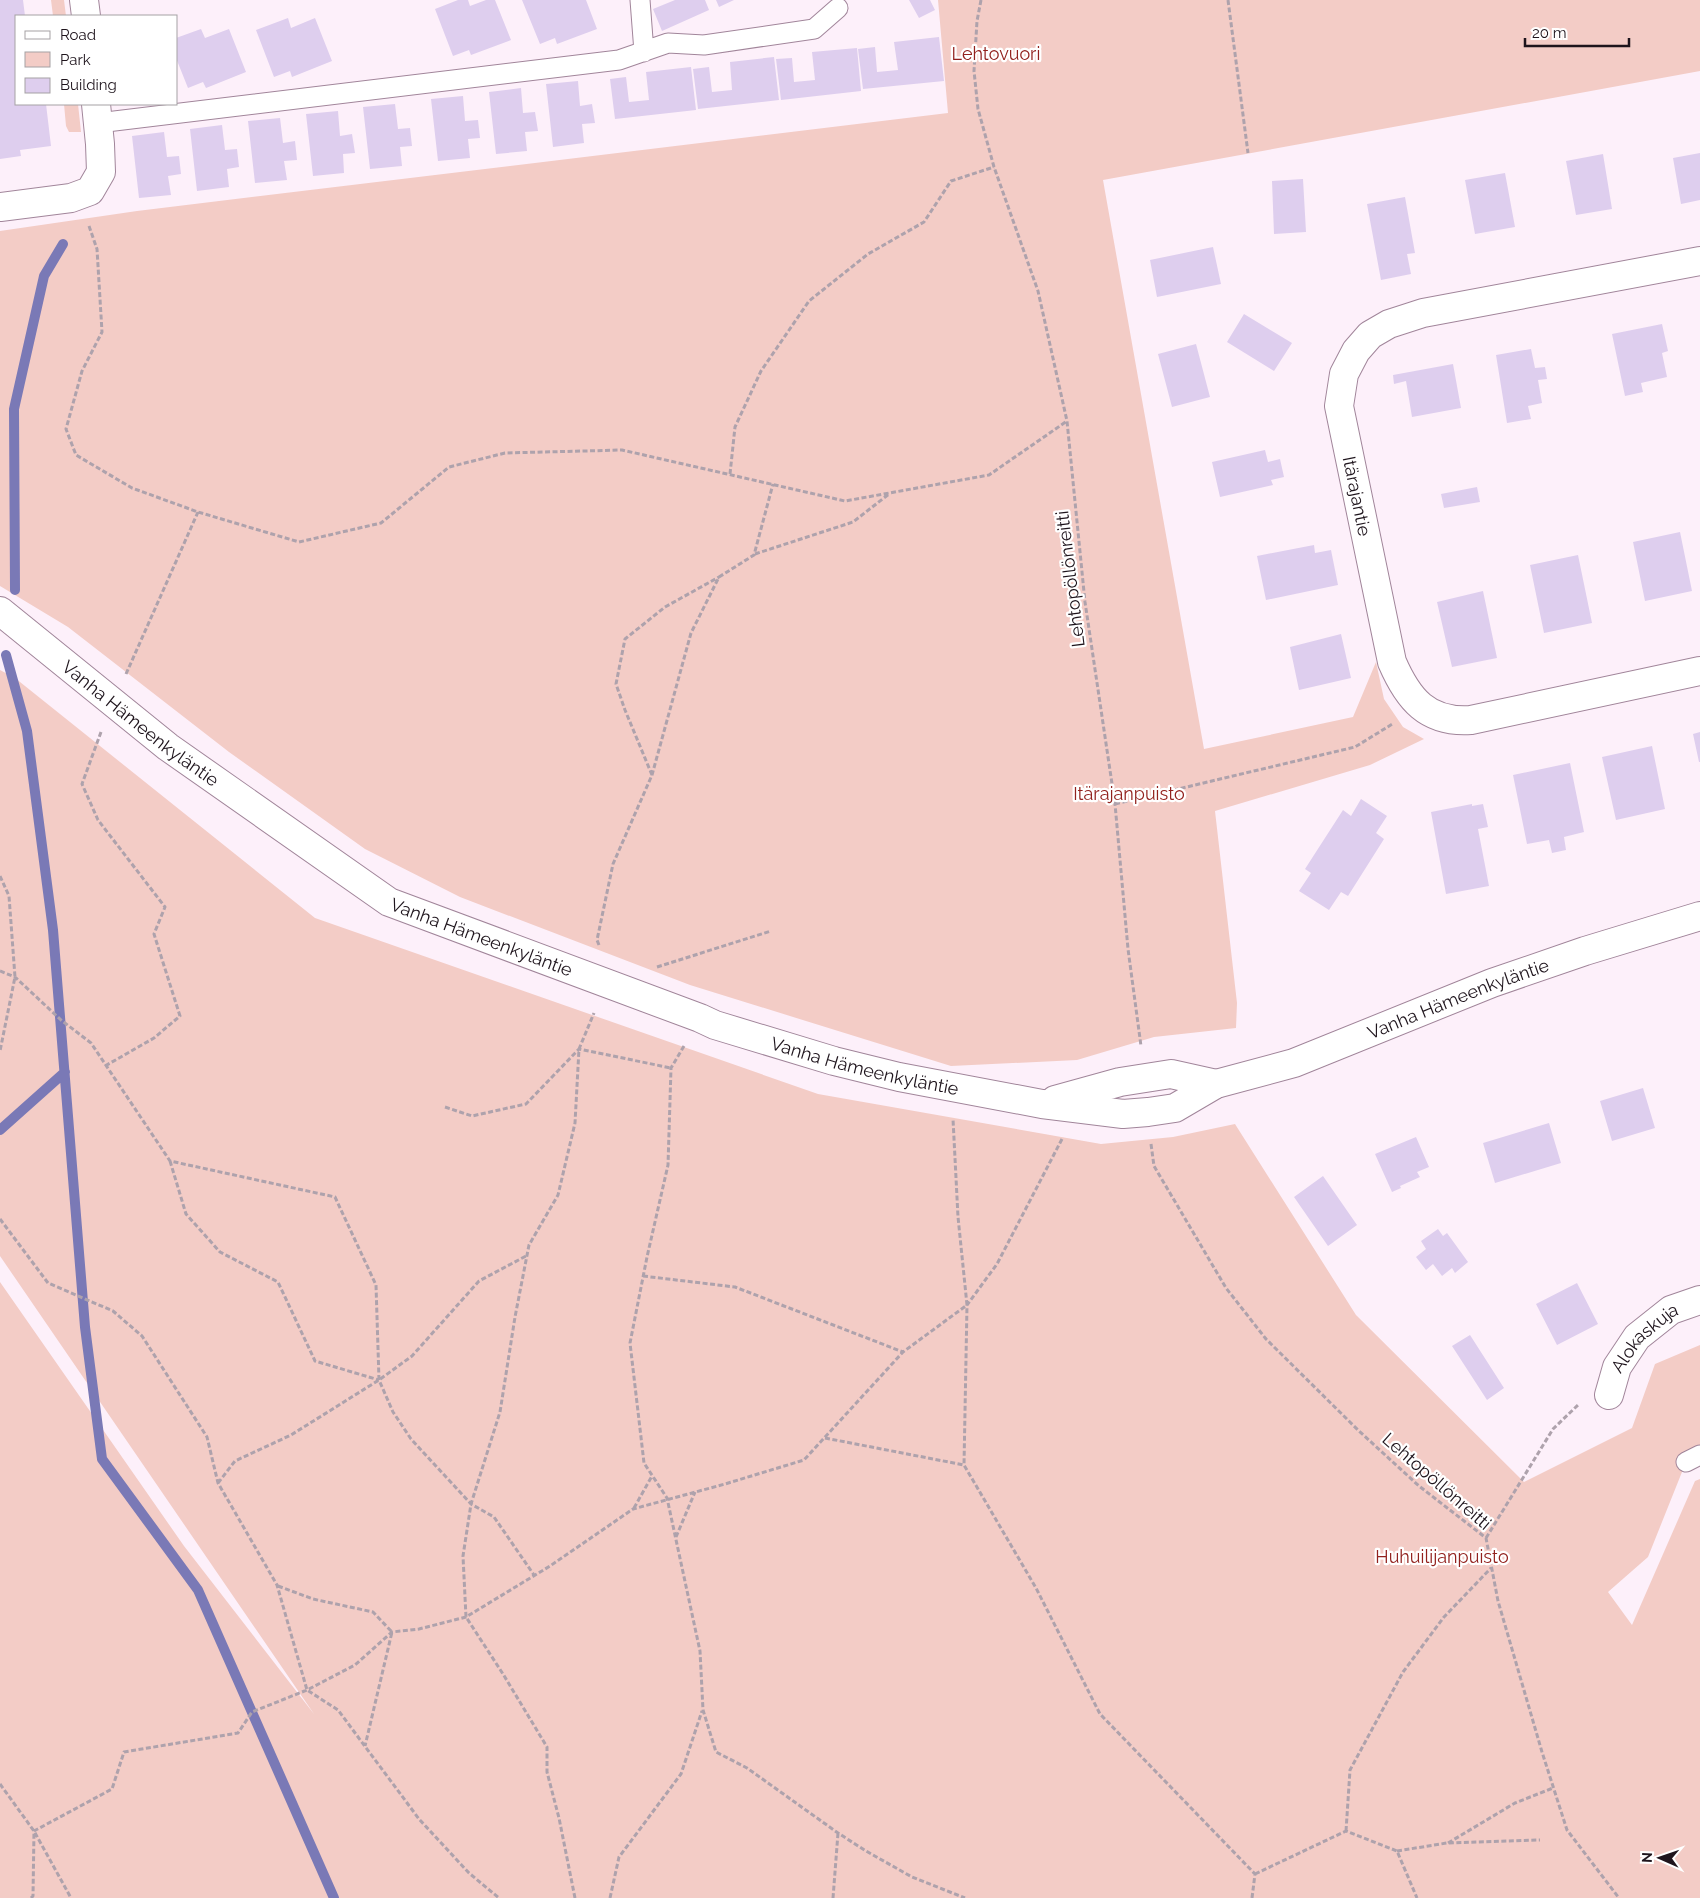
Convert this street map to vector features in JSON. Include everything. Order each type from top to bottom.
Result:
[{"type":"street","points":[[84,0],[86,15]]},
{"type":"street","points":[[0,207],[77,196],[90,191],[101,172],[97,113]]},
{"type":"street","name":"Itärajantie","points":[[1700,261],[1422,313],[1389,324],[1370,335],[1356,351],[1344,374],[1339,406],[1392,662],[1400,681],[1413,700],[1439,717],[1454,722],[1700,671]]},
{"type":"street","name":"Vanha Hämeenkyläntie","points":[[0,611],[168,747],[390,902],[700,1018],[714,1025],[834,1061],[1042,1104],[1123,1114],[1175,1108],[1216,1084],[1294,1064],[1492,983],[1585,950],[1700,916]]},
{"type":"street","name":"Alokaskuja","points":[[1609,1395],[1616,1367],[1637,1338],[1671,1310],[1700,1300]]},
{"type":"lane","points":[[640,0],[644,52]]},
{"type":"lane","points":[[178,105],[619,60],[668,43],[704,45],[814,29],[838,8]]},
{"type":"lane","points":[[97,113],[176,105]]},
{"type":"path","name":"Lehtopöllönreitti","points":[[981,0],[977,21],[974,71],[978,109],[994,167],[1038,291],[1067,421],[1085,602],[1115,804],[1128,949],[1141,1047]]},
{"type":"path","points":[[1228,0],[1248,153]]},
{"type":"path","points":[[730,474],[736,427],[761,371],[809,301],[868,254],[924,222],[951,181],[994,167]]},
{"type":"path","points":[[77,196],[97,250],[102,332],[82,372],[66,429],[76,455],[132,488],[198,512],[299,542],[381,523],[449,467],[506,453],[622,450],[845,501],[990,475],[1067,421]]},
{"type":"path","points":[[754,555],[774,484]]},
{"type":"path","points":[[652,775],[616,684],[625,639],[665,607],[754,555],[853,522],[890,493]]},
{"type":"path","points":[[105,1066],[154,1038],[180,1016],[154,934],[165,907],[98,820],[82,784],[113,702],[198,512]]},
{"type":"path","points":[[574,1898],[559,1818],[547,1772],[547,1747],[466,1617],[463,1556],[471,1504],[500,1412],[529,1245],[558,1196],[575,1123],[579,1049],[606,984],[598,940],[613,864],[652,775],[691,633],[719,577]]},
{"type":"path","points":[[1115,804],[1355,747],[1392,725]]},
{"type":"path","points":[[0,876],[9,896],[15,977],[0,1051]]},
{"type":"path","points":[[652,969],[771,931]]},
{"type":"path","points":[[0,971],[15,977],[61,1020],[90,1043],[170,1161],[186,1214],[220,1252],[278,1282],[316,1361],[379,1380]]},
{"type":"path","points":[[700,1018],[671,1068],[668,1165],[630,1343],[644,1463],[667,1498],[700,1651],[703,1710],[716,1752],[747,1768],[838,1833],[912,1877],[964,1898]]},
{"type":"path","points":[[579,1049],[671,1068]]},
{"type":"path","points":[[445,1107],[472,1116],[526,1104],[579,1049]]},
{"type":"path","points":[[951,1086],[958,1217],[968,1305],[964,1465],[1036,1588],[1100,1714],[1255,1874]]},
{"type":"path","points":[[34,1831],[112,1789],[124,1752],[238,1732],[252,1712],[307,1690],[355,1665],[392,1632],[419,1629],[466,1617],[534,1575],[633,1508],[725,1484],[804,1460],[903,1352],[968,1305],[997,1264],[1066,1132]]},
{"type":"path","name":"Lehtopöllönreitti","points":[[1151,1141],[1154,1166],[1226,1288],[1266,1339],[1359,1431],[1419,1486],[1486,1538],[1498,1601],[1567,1830],[1619,1898]]},
{"type":"path","points":[[170,1161],[334,1197],[376,1285],[379,1380],[393,1412],[411,1439],[471,1504],[494,1517],[534,1575]]},
{"type":"path","points":[[0,1219],[48,1283],[112,1311],[142,1336],[207,1437],[218,1483],[277,1585],[307,1690],[338,1710],[420,1819],[469,1873],[499,1898]]},
{"type":"path","points":[[218,1483],[235,1461],[291,1435],[379,1380],[412,1356],[479,1281],[527,1256]]},
{"type":"path","points":[[643,1276],[735,1287],[903,1352]]},
{"type":"path","points":[[1486,1538],[1554,1429],[1587,1396],[1609,1395]]},
{"type":"path","points":[[825,1437],[964,1465]]},
{"type":"path","points":[[633,1508],[652,1476]]},
{"type":"path","points":[[676,1538],[695,1491]]},
{"type":"path","points":[[1346,1831],[1350,1770],[1390,1696],[1404,1672],[1444,1617],[1492,1567]]},
{"type":"path","points":[[277,1585],[313,1599],[373,1612],[392,1632]]},
{"type":"path","points":[[365,1746],[392,1632]]},
{"type":"path","points":[[610,1898],[619,1857],[682,1774],[703,1710]]},
{"type":"path","points":[[0,1784],[34,1831],[71,1898]]},
{"type":"path","points":[[1447,1843],[1515,1803],[1553,1788]]},
{"type":"path","points":[[31,1898],[33,1896],[34,1831]]},
{"type":"path","points":[[1255,1874],[1346,1831],[1397,1851],[1447,1843],[1540,1840]]},
{"type":"path","points":[[833,1898],[838,1833]]},
{"type":"path","points":[[1397,1851],[1417,1898]]},
{"type":"path","points":[[1252,1898],[1255,1874]]},
{"type":"green space","points":[[51,0],[64,0],[66,15],[53,15]]},
{"type":"green space","points":[[938,0],[1700,0],[1700,71],[1103,180],[1204,749],[1353,717],[1376,662],[1384,699],[1403,727],[1424,739],[1370,765],[1215,811],[1237,1003],[1236,1028],[1154,1037],[1077,1060],[951,1066],[690,985],[460,897],[365,849],[229,752],[68,627],[0,586],[0,231],[137,211],[948,113]]},
{"type":"green space","points":[[64,105],[78,105],[81,132],[69,132],[66,126]]},
{"type":"green space","name":"Huhuilijanpuisto","points":[[0,670],[15,678],[315,918],[818,1094],[1101,1144],[1173,1137],[1235,1124],[1356,1315],[1524,1482],[1632,1428],[1655,1364],[1700,1345],[1700,1455],[1686,1462],[1648,1557],[1608,1592],[1632,1625],[1695,1481],[1700,1479],[1700,1898],[0,1898],[0,1282],[184,1546],[314,1714],[0,1256]]},
{"type":"building","points":[[0,0],[23,0],[25,15],[15,15],[15,105],[46,105],[51,146],[20,150],[21,156],[0,159]]},
{"type":"building","points":[[458,0],[468,0],[470,6],[486,0],[495,0],[511,40],[471,55],[469,50],[453,56],[435,9]]},
{"type":"building","points":[[522,0],[586,0],[597,29],[557,44],[555,38],[540,44]]},
{"type":"building","points":[[675,0],[705,0],[709,10],[662,31],[653,9]]},
{"type":"building","points":[[716,0],[734,0],[719,7]]},
{"type":"building","points":[[909,0],[930,0],[935,10],[919,18]]},
{"type":"building","points":[[288,18],[291,28],[315,18],[332,61],[292,77],[290,71],[274,77],[256,30]]},
{"type":"building","points":[[201,29],[205,38],[229,29],[246,72],[206,88],[203,82],[188,88],[178,63],[178,37]]},
{"type":"building","points":[[939,37],[944,81],[863,89],[858,49],[875,47],[877,72],[898,70],[894,42]]},
{"type":"building","points":[[857,48],[861,91],[781,100],[776,59],[792,58],[794,82],[815,80],[812,52]]},
{"type":"building","points":[[774,57],[779,100],[698,109],[693,69],[709,67],[712,92],[732,90],[730,62]]},
{"type":"building","points":[[691,67],[696,110],[615,119],[610,79],[626,77],[629,102],[649,100],[646,72]]},
{"type":"building","points":[[578,81],[580,106],[592,104],[595,123],[582,124],[584,143],[553,147],[546,84]]},
{"type":"building","points":[[521,88],[523,113],[535,112],[538,131],[525,132],[527,151],[496,154],[489,92]]},
{"type":"building","points":[[463,96],[465,121],[478,120],[480,138],[468,139],[470,158],[438,161],[431,99]]},
{"type":"building","points":[[395,104],[398,129],[410,128],[412,146],[400,147],[402,166],[370,169],[363,107]]},
{"type":"building","points":[[338,111],[340,136],[352,134],[355,153],[343,154],[344,173],[313,176],[306,114]]},
{"type":"building","points":[[280,118],[283,143],[295,141],[297,160],[284,161],[287,180],[255,183],[248,121]]},
{"type":"building","points":[[222,125],[225,150],[237,149],[239,167],[227,169],[229,187],[197,191],[190,129]]},
{"type":"building","points":[[164,132],[167,157],[179,156],[181,174],[168,176],[171,195],[139,198],[132,136]]},
{"type":"building","points":[[1700,153],[1700,200],[1681,204],[1673,158]]},
{"type":"building","points":[[1603,154],[1612,209],[1576,215],[1566,161]]},
{"type":"building","points":[[1505,173],[1515,227],[1475,234],[1465,180]]},
{"type":"building","points":[[1303,179],[1306,232],[1274,234],[1272,181]]},
{"type":"building","points":[[1405,197],[1415,253],[1407,254],[1411,274],[1381,280],[1367,204]]},
{"type":"building","points":[[1213,247],[1221,284],[1157,297],[1150,260]]},
{"type":"building","points":[[1244,314],[1292,343],[1274,371],[1227,342]]},
{"type":"building","points":[[1662,324],[1668,351],[1662,353],[1667,377],[1641,383],[1643,392],[1625,396],[1612,334]]},
{"type":"building","points":[[1196,344],[1210,397],[1172,407],[1158,354]]},
{"type":"building","points":[[1531,349],[1535,368],[1545,367],[1547,379],[1538,380],[1542,403],[1528,406],[1531,419],[1507,423],[1496,355]]},
{"type":"building","points":[[1453,364],[1461,408],[1412,417],[1406,381],[1394,384],[1393,375]]},
{"type":"building","points":[[1265,450],[1268,462],[1280,459],[1284,477],[1271,480],[1273,485],[1220,497],[1212,462]]},
{"type":"building","points":[[1477,487],[1480,502],[1444,508],[1441,494]]},
{"type":"building","points":[[1680,532],[1692,591],[1645,601],[1633,542]]},
{"type":"building","points":[[1314,545],[1315,553],[1331,550],[1338,585],[1266,600],[1257,556]]},
{"type":"building","points":[[1578,555],[1592,623],[1544,633],[1530,565]]},
{"type":"building","points":[[1483,591],[1497,658],[1452,667],[1437,602]]},
{"type":"building","points":[[1341,634],[1351,678],[1299,690],[1290,647]]},
{"type":"building","points":[[1700,732],[1700,762],[1699,762],[1693,734]]},
{"type":"building","points":[[1652,746],[1665,809],[1616,820],[1602,757]]},
{"type":"building","points":[[1570,763],[1584,832],[1564,837],[1566,850],[1552,853],[1549,840],[1527,844],[1513,775]]},
{"type":"building","points":[[1361,799],[1387,816],[1376,833],[1384,839],[1348,896],[1341,892],[1329,910],[1299,891],[1311,873],[1305,869],[1343,810],[1351,816]]},
{"type":"building","points":[[1472,804],[1472,806],[1483,804],[1488,827],[1478,829],[1489,886],[1446,894],[1431,812]]},
{"type":"building","points":[[1643,1088],[1655,1128],[1612,1141],[1600,1101]]},
{"type":"building","points":[[1549,1123],[1561,1163],[1495,1183],[1483,1143]]},
{"type":"building","points":[[1416,1137],[1429,1167],[1417,1172],[1420,1177],[1400,1186],[1401,1188],[1392,1192],[1375,1154]]},
{"type":"building","points":[[1323,1176],[1357,1225],[1328,1246],[1294,1197]]},
{"type":"building","points":[[1438,1229],[1443,1236],[1447,1233],[1468,1262],[1455,1273],[1452,1268],[1442,1276],[1433,1264],[1426,1270],[1416,1257],[1426,1249],[1421,1241]]},
{"type":"building","points":[[1577,1283],[1598,1324],[1557,1345],[1536,1304]]},
{"type":"building","points":[[1470,1335],[1504,1388],[1487,1400],[1452,1346]]},
{"type":"waterway","points":[[15,590],[14,409],[44,276],[63,244]]},
{"type":"waterway","points":[[6,655],[27,731],[53,930],[85,1327],[102,1459],[198,1590],[334,1898]]},
{"type":"waterway","points":[[0,1130],[65,1072]]},
{"type":"park label","name":"Lehtovuori","points":[[996,53]]},
{"type":"park label","name":"Itärajanpuisto","points":[[1129,793]]}]
